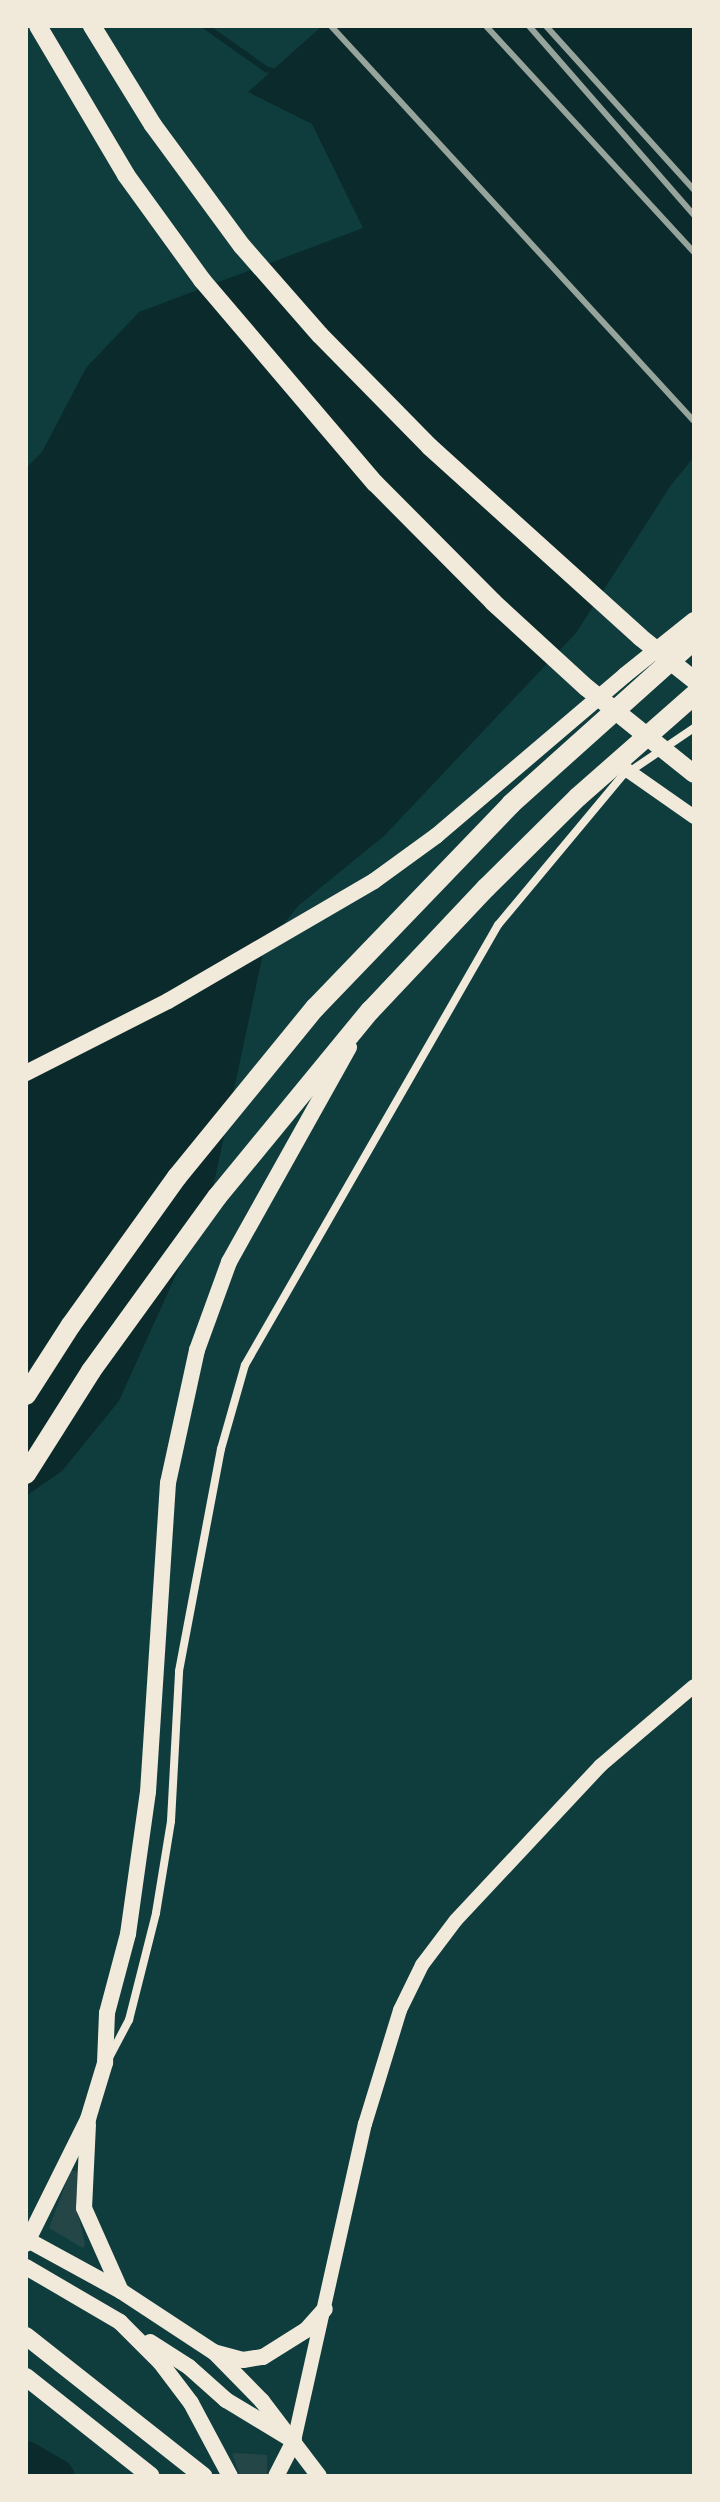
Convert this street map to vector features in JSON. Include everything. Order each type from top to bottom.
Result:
[{"type":"highway","points":[[26,1395],[71,1325],[177,1177],[315,1008],[511,804],[694,640]]},
{"type":"highway","points":[[26,1474],[91,1371],[217,1197],[370,1011],[537,838],[694,695]]},
{"type":"main road","points":[[38,26],[126,175],[202,280],[375,483],[493,602],[563,667],[694,774]]},
{"type":"main road","points":[[92,26],[153,125],[242,246],[320,335],[430,447],[640,637],[694,680]]},
{"type":"main road","points":[[26,1073],[168,1001],[374,881],[436,836],[694,620]]},
{"type":"main road","points":[[319,2476],[262,2401],[214,2352],[121,2291],[27,2241],[88,2119],[105,2063],[107,2013],[128,1934],[141,1853],[154,1719],[168,1483],[197,1350],[235,1249],[370,1011]]},
{"type":"main road","points":[[88,2119],[84,2208],[121,2291]]},
{"type":"main road","points":[[26,2267],[120,2322],[189,2367],[226,2400],[294,2441]]},
{"type":"main road","points":[[214,2352],[243,2360],[263,2357],[306,2330],[325,2309]]},
{"type":"main road","points":[[120,2322],[175,2380],[214,2441],[230,2476]]},
{"type":"main road","points":[[26,2336],[203,2476]]},
{"type":"main road","points":[[26,2377],[151,2476]]},
{"type":"main road","points":[[276,2476],[294,2441]]},
{"type":"street","points":[[627,770],[626,774],[694,728]]},
{"type":"street","points":[[627,770],[694,817]]},
{"type":"street","points":[[105,2063],[129,2020],[156,1913],[171,1821],[179,1671],[221,1449],[245,1365],[498,925],[627,770]]},
{"type":"street","points":[[294,2441],[365,2124],[400,2010],[422,1965],[456,1920],[600,1766],[694,1686]]},
{"type":"shaded area","points":[[322,26],[694,26],[694,457],[671,485],[576,633],[384,836],[298,906],[264,949],[211,1197],[119,1401],[62,1471],[26,1496],[26,468],[42,452],[86,368],[139,312],[363,228],[312,124],[248,92]]},
{"type":"shaded area","points":[[71,2170],[78,2172],[76,2205],[85,2244],[83,2248],[49,2228]]},
{"type":"shaded area","points":[[232,2453],[267,2455],[267,2474],[240,2476]]},
{"type":"waterway","points":[[205,26],[266,69],[279,73]]},
{"type":"waterway","points":[[26,2458],[57,2476]]},
{"type":"railway","points":[[331,26],[694,421]]},
{"type":"railway","points":[[486,26],[694,252]]},
{"type":"railway","points":[[529,26],[694,215]]},
{"type":"railway","points":[[546,26],[694,190]]}]
